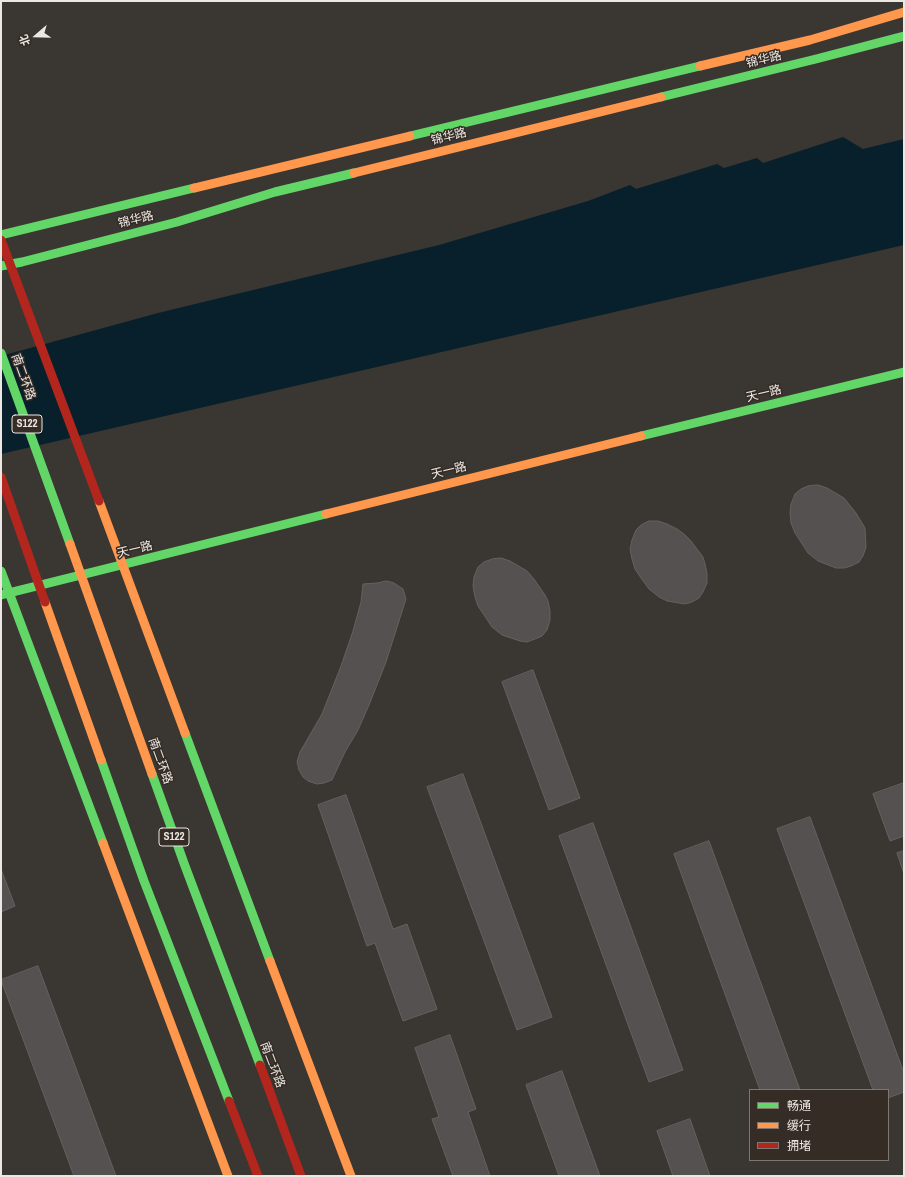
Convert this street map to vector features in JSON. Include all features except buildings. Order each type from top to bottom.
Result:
[{"type":"street","name":"锦华路","points":[[1,235],[802,41],[904,12]]},
{"type":"street","name":"锦华路","points":[[6,265],[176,222],[274,192],[793,65],[904,36]]},
{"type":"street","points":[[1,240],[6,265],[30,319],[351,1176]]},
{"type":"street","name":"南二环路","points":[[1,353],[185,866],[302,1176]]},
{"type":"street","name":"天一路","points":[[5,594],[904,372]]},
{"type":"street","points":[[1,477],[144,881],[258,1176]]},
{"type":"street","points":[[1,570],[5,594],[228,1176]]},
{"type":"water","points":[[843,137],[863,149],[904,139],[904,245],[1,454],[1,356],[158,313],[439,245],[588,201],[630,185],[636,189],[717,164],[724,168],[757,158],[763,163]]},
{"type":"traffic: fast","points":[[661,97],[904,36]]},
{"type":"traffic: fast","points":[[410,136],[700,66]]},
{"type":"traffic: fast","points":[[1,266],[22,262],[177,222],[275,192],[354,173]]},
{"type":"traffic: fast","points":[[1,235],[194,188]]},
{"type":"traffic: fast","points":[[1,353],[70,544]]},
{"type":"traffic: fast","points":[[641,436],[904,372]]},
{"type":"traffic: fast","points":[[1,595],[326,514]]},
{"type":"traffic: fast","points":[[1,571],[103,843]]},
{"type":"traffic: fast","points":[[185,733],[270,961]]},
{"type":"traffic: fast","points":[[101,760],[144,881],[229,1101]]},
{"type":"traffic: fast","points":[[152,774],[260,1065]]},
{"type":"traffic: slow","points":[[700,66],[810,40],[904,12]]},
{"type":"traffic: slow","points":[[354,173],[661,97]]},
{"type":"traffic: slow","points":[[194,188],[410,136]]},
{"type":"traffic: slow","points":[[326,514],[641,436]]},
{"type":"traffic: slow","points":[[99,501],[185,733]]},
{"type":"traffic: slow","points":[[70,544],[152,774]]},
{"type":"traffic: slow","points":[[45,602],[101,760]]},
{"type":"traffic: slow","points":[[103,843],[228,1176]]},
{"type":"traffic: slow","points":[[270,961],[351,1176]]},
{"type":"traffic: jam","points":[[1,240],[99,501]]},
{"type":"traffic: jam","points":[[1,477],[45,602]]},
{"type":"traffic: jam","points":[[260,1065],[301,1176]]},
{"type":"traffic: jam","points":[[229,1101],[258,1176]]}]
